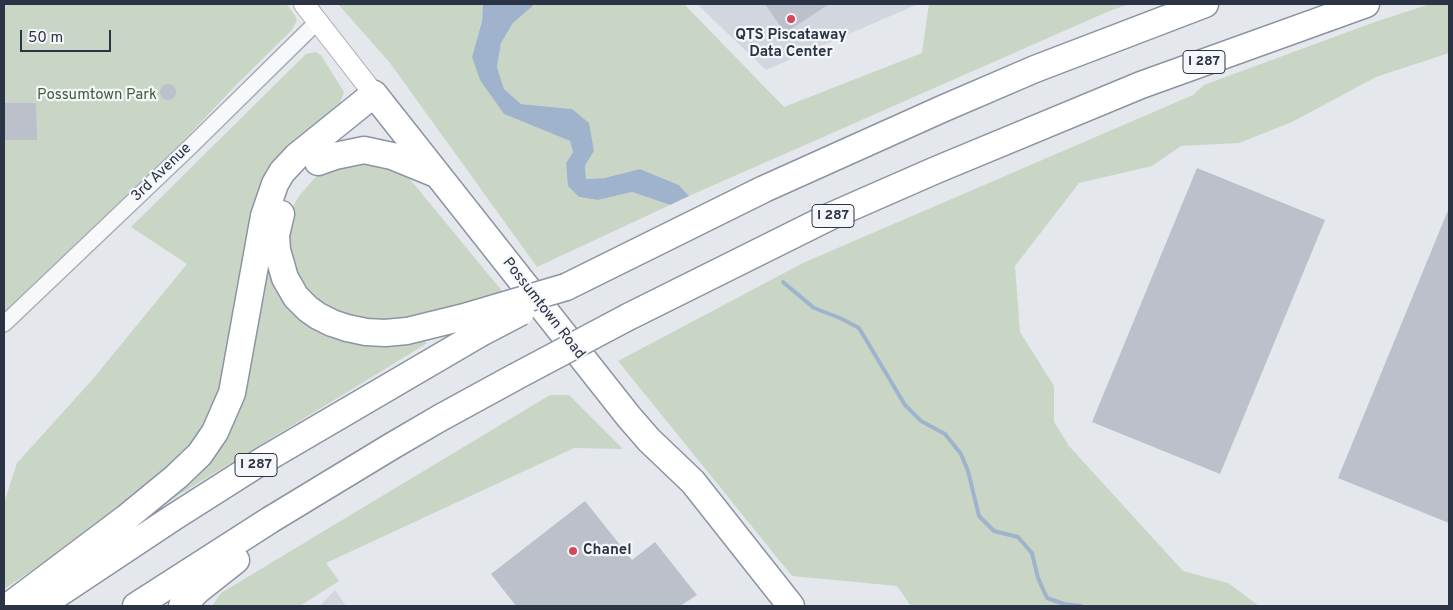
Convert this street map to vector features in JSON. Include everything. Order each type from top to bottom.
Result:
[{"type":"highway","points":[[379,100],[293,186],[279,218],[276,236],[277,250],[285,278],[296,297],[308,309],[332,323],[347,328],[375,333],[473,325],[566,287],[764,189],[942,109],[1044,65],[1205,4]]},
{"type":"highway","name":"I 287","points":[[136,606],[270,520],[440,418],[628,317],[832,216],[945,166],[1141,85],[1366,4]]},
{"type":"highway","points":[[9,606],[126,518],[200,454],[215,432],[232,393],[264,216],[275,184],[282,172],[297,156],[379,100]]},
{"type":"highway","name":"Possumtown Road","points":[[379,100],[629,417],[649,440],[693,482],[791,606]]},
{"type":"highway","points":[[318,162],[335,156],[364,150],[392,156],[436,174]]},
{"type":"highway","name":"I 287","points":[[40,606],[174,517],[473,325]]},
{"type":"highway","points":[[182,606],[220,571],[266,538],[270,520]]},
{"type":"main road","name":"Possumtown Road","points":[[304,4],[379,100]]},
{"type":"street","name":"3rd Avenue","points":[[4,324],[318,21]]},
{"type":"shaded area","points":[[697,4],[918,4],[766,70]]},
{"type":"shaded area","points":[[335,590],[346,606],[320,606]]},
{"type":"green space","name":"Possumtown Park","points":[[4,4],[287,4],[297,20],[292,30],[237,84],[172,153],[4,315]]},
{"type":"green space","points":[[338,4],[483,4],[482,21],[472,57],[504,114],[570,141],[573,152],[566,163],[569,186],[579,197],[598,200],[632,192],[670,205],[537,267],[390,63]]},
{"type":"green space","points":[[535,4],[684,4],[784,107],[922,53],[929,4],[1129,4],[689,196],[679,185],[640,169],[604,178],[586,179],[585,166],[594,151],[572,109],[521,104],[504,89],[497,67],[501,43],[513,23]]},
{"type":"green space","points":[[1430,4],[1449,4],[1449,53],[1376,77],[1292,122],[1239,143],[1181,146],[1152,166],[1079,183],[1015,266],[1020,332],[1054,386],[1054,422],[1069,446],[1183,571],[1228,583],[1259,606],[911,606],[897,586],[792,576],[618,361],[803,263],[1193,95],[1204,85],[1372,23]]},
{"type":"green space","points":[[316,52],[321,55],[344,92],[337,112],[276,167],[228,377],[203,436],[138,500],[4,589],[4,503],[17,463],[92,380],[187,264],[131,227],[306,54]]},
{"type":"green space","points":[[345,160],[376,163],[404,172],[502,291],[436,314],[382,326],[359,322],[312,301],[287,257],[290,212],[299,196],[319,173]]},
{"type":"green space","points":[[265,250],[290,299],[425,336],[426,344],[131,524],[209,451]]},
{"type":"green space","points":[[550,395],[569,395],[623,449],[574,448],[326,563],[339,581],[300,606],[212,606],[221,593]]},
{"type":"water","points":[[483,4],[535,4],[513,23],[501,43],[497,67],[504,89],[521,104],[572,109],[589,123],[594,151],[585,166],[586,179],[604,178],[640,169],[679,185],[689,196],[670,205],[632,192],[598,200],[579,197],[568,186],[566,163],[573,152],[570,141],[504,114],[480,80],[472,57],[482,21]]},
{"type":"building","name":"QTS Piscataway Data Center","points":[[765,4],[829,4],[785,33]]},
{"type":"building","points":[[165,84],[171,84],[176,89],[174,98],[165,100],[160,95],[160,89]]},
{"type":"building","points":[[4,103],[36,103],[37,140],[4,140]]},
{"type":"building","points":[[1197,168],[1325,220],[1220,474],[1092,422]]},
{"type":"building","points":[[1449,208],[1449,523],[1338,478]]},
{"type":"building","name":"Chanel","points":[[585,501],[632,560],[655,542],[697,595],[680,606],[516,606],[491,574]]},
{"type":"waterway","points":[[783,282],[814,308],[859,328],[905,405],[921,421],[945,434],[961,454],[968,471],[979,516],[994,531],[1018,537],[1032,553],[1038,578],[1047,598],[1064,604],[1081,606]]},
{"type":"place","name":"QTS Piscataway Data Center","points":[[791,19]]},
{"type":"place","name":"Chanel","points":[[573,551]]}]
